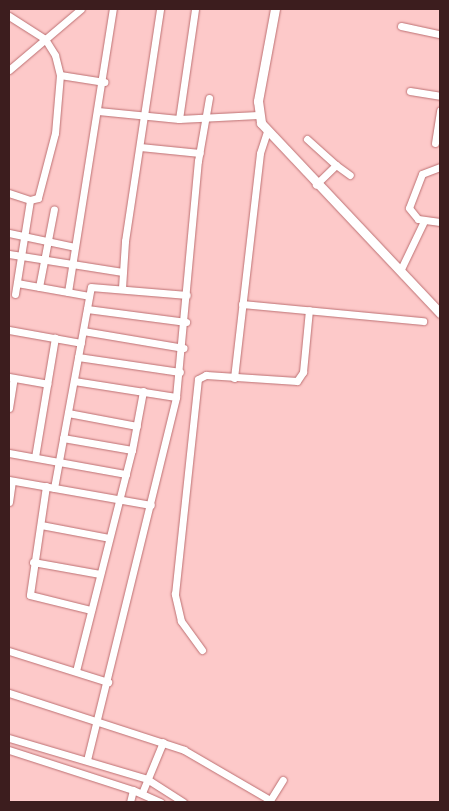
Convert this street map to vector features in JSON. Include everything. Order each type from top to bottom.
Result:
[{"type":"main road","points":[[275,9],[258,115],[267,132],[401,269],[440,313]]},
{"type":"street","points":[[9,70],[81,9]]},
{"type":"street","points":[[68,292],[104,82],[113,9]]},
{"type":"street","points":[[122,288],[160,9]]},
{"type":"street","points":[[178,119],[195,9]]},
{"type":"street","points":[[9,16],[45,39],[55,54],[60,74],[47,166],[38,198],[30,200],[9,193]]},
{"type":"street","points":[[401,26],[440,34]]},
{"type":"street","points":[[60,74],[104,82]]},
{"type":"street","points":[[410,92],[440,96]]},
{"type":"street","points":[[87,760],[96,719],[108,682],[176,397],[184,348],[186,295],[200,153],[209,98]]},
{"type":"street","points":[[435,143],[440,110]]},
{"type":"street","points":[[98,111],[205,120],[258,115]]},
{"type":"street","points":[[234,378],[260,153],[267,132]]},
{"type":"street","points":[[307,139],[350,175]]},
{"type":"street","points":[[140,147],[200,153]]},
{"type":"street","points":[[316,184],[336,165]]},
{"type":"street","points":[[440,167],[422,174],[410,202],[410,214],[424,221],[440,222]]},
{"type":"street","points":[[15,294],[30,200]]},
{"type":"street","points":[[40,287],[54,209]]},
{"type":"street","points":[[401,269],[424,221]]},
{"type":"street","points":[[9,234],[76,247]]},
{"type":"street","points":[[9,254],[72,266],[123,272]]},
{"type":"street","points":[[17,283],[89,296]]},
{"type":"street","points":[[54,488],[89,296],[93,286],[186,295]]},
{"type":"street","points":[[242,304],[423,321]]},
{"type":"street","points":[[87,309],[186,322]]},
{"type":"street","points":[[202,650],[181,621],[175,594],[198,379],[206,375],[297,381],[303,372],[309,310]]},
{"type":"street","points":[[9,330],[81,343]]},
{"type":"street","points":[[83,331],[184,348]]},
{"type":"street","points":[[35,457],[55,338]]},
{"type":"street","points":[[78,357],[180,372]]},
{"type":"street","points":[[9,408],[11,377],[47,384]]},
{"type":"street","points":[[74,381],[176,397]]},
{"type":"street","points":[[76,671],[132,450],[143,391]]},
{"type":"street","points":[[68,413],[137,426]]},
{"type":"street","points":[[63,438],[132,450]]},
{"type":"street","points":[[9,453],[126,474]]},
{"type":"street","points":[[9,502],[11,480],[151,505]]},
{"type":"street","points":[[46,486],[41,525],[33,562],[32,597],[90,610]]},
{"type":"street","points":[[41,525],[109,538]]},
{"type":"street","points":[[33,562],[100,574]]},
{"type":"street","points":[[9,651],[108,682]]},
{"type":"street","points":[[9,692],[96,719],[184,750],[269,801],[283,780]]},
{"type":"street","points":[[9,738],[147,779],[183,802]]},
{"type":"street","points":[[142,793],[162,742]]},
{"type":"street","points":[[9,750],[142,793],[160,802]]},
{"type":"street","points":[[130,802],[133,790]]}]
